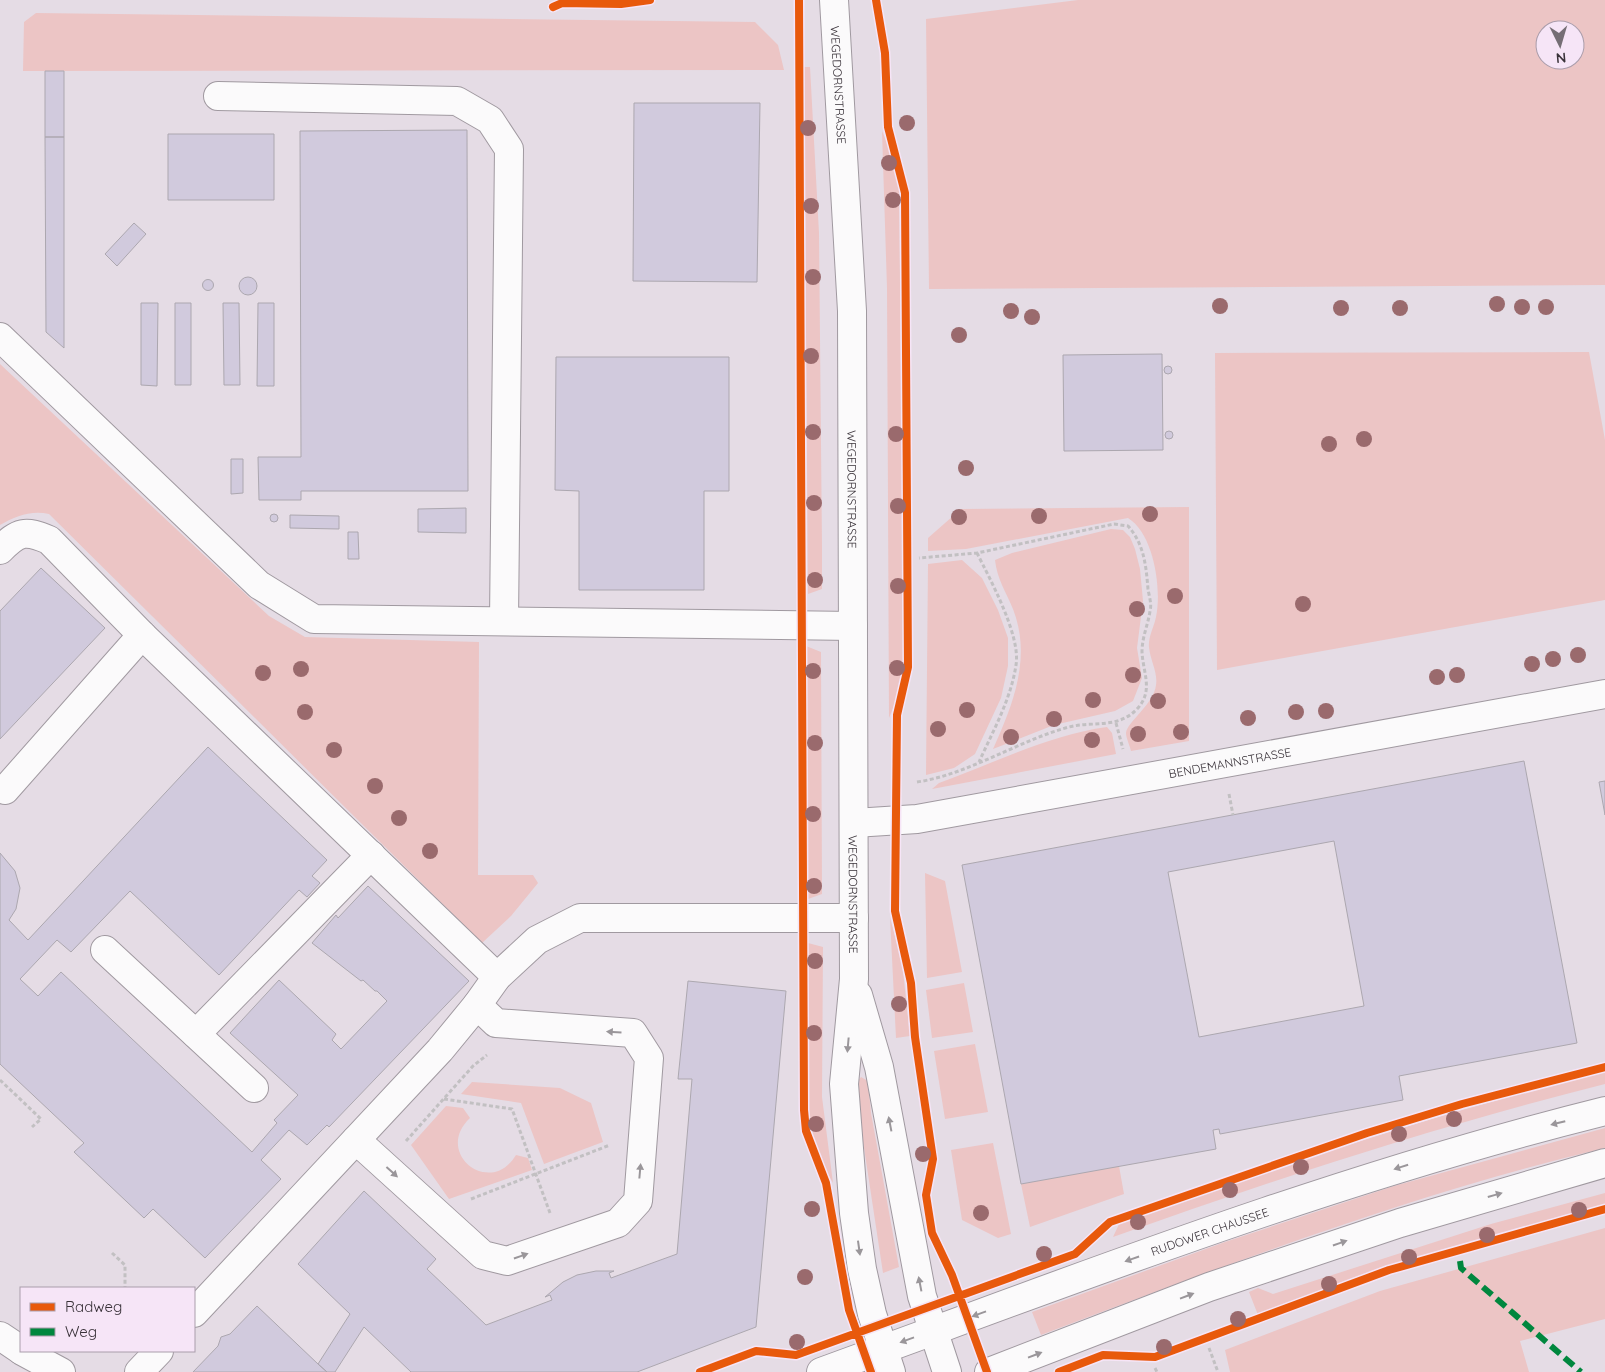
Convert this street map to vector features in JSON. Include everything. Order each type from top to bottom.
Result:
[{"type":"street","name":"WEGEDORNSTRASSE","points":[[834,0],[852,311],[854,979],[844,1084],[852,1190],[862,1269],[886,1361]]},
{"type":"street","points":[[218,96],[457,101],[490,120],[509,150],[504,621]]},
{"type":"street","points":[[0,337],[259,585],[314,618],[853,626]]},
{"type":"street","points":[[0,550],[12,537],[31,532],[49,540],[142,635],[497,977]]},
{"type":"street","points":[[5,790],[142,635]]},
{"type":"street","name":"BENDEMANNSTRASSE","points":[[854,823],[917,819],[1605,694]]},
{"type":"street","points":[[196,1034],[371,855]]},
{"type":"street","points":[[195,1312],[440,1050],[477,1006],[497,977],[537,940],[580,918],[854,918]]},
{"type":"street","points":[[105,950],[254,1088]]},
{"type":"street","name":"WEGEDORNSTRASSE","points":[[854,979],[879,1067],[922,1296],[948,1372]]},
{"type":"street","points":[[356,1140],[483,1255],[507,1261],[618,1223],[638,1201],[649,1058],[633,1033],[496,1023],[477,1006]]},
{"type":"street","name":"RUDOWER CHAUSSEE","points":[[821,1372],[886,1361],[933,1331],[1233,1224],[1429,1158],[1605,1111]]},
{"type":"street","points":[[989,1372],[1246,1275],[1400,1223],[1605,1163]]},
{"type":"street","points":[[0,1336],[20,1350]]},
{"type":"street","points":[[24,1352],[61,1372]]},
{"type":"street","points":[[139,1372],[158,1352]]},
{"type":"path","points":[[917,782],[957,773],[978,762],[1071,727],[1116,723],[1137,710],[1146,694],[1147,674],[1142,653],[1143,634],[1151,610],[1145,556],[1136,535],[1128,526],[1114,524],[977,553],[918,558]]},
{"type":"path","points":[[977,553],[992,583],[1013,637],[1017,663],[1006,702],[978,762]]},
{"type":"path","points":[[1228,786],[1232,815]]},
{"type":"path","points":[[384,1166],[486,1055],[495,1056]]},
{"type":"path","points":[[0,1080],[41,1119],[32,1127]]},
{"type":"path","points":[[444,1099],[512,1109],[550,1212]]},
{"type":"path","points":[[441,1218],[458,1203],[622,1141],[642,1141]]},
{"type":"path","points":[[112,1253],[125,1265],[124,1287]]},
{"type":"path","points":[[1209,1348],[1218,1372]]},
{"type":"shaded area","points":[[1078,0],[1605,0],[1605,285],[929,289],[926,19]]},
{"type":"shaded area","points":[[36,13],[755,22],[778,45],[784,70],[23,71],[24,22]]},
{"type":"shaded area","points":[[804,67],[810,67],[819,233],[822,547],[822,589],[808,594]]},
{"type":"shaded area","points":[[882,131],[895,162],[899,188],[904,668],[897,698],[889,718],[887,288]]},
{"type":"shaded area","points":[[1589,352],[1605,440],[1605,600],[1217,670],[1215,353]]},
{"type":"shaded area","points":[[0,364],[269,616],[305,637],[479,642],[478,875],[533,875],[538,883],[511,916],[482,943],[49,514],[36,513],[24,515],[0,525]]},
{"type":"shaded area","points":[[1189,507],[1189,741],[1131,751],[1126,735],[1127,729],[1151,699],[1156,685],[1149,643],[1158,605],[1157,578],[1150,549],[1137,526],[1128,518],[966,549],[928,551],[928,538],[961,509]]},
{"type":"shaded area","points":[[1111,529],[1123,530],[1130,537],[1140,569],[1143,601],[1137,648],[1142,678],[1133,701],[1115,711],[1054,725],[993,749],[1007,715],[1018,680],[1021,645],[1013,609],[1000,579],[995,560],[1012,553]]},
{"type":"shaded area","points":[[962,560],[982,578],[998,610],[1008,638],[1008,666],[1001,698],[975,754],[954,768],[926,775],[928,564]]},
{"type":"shaded area","points":[[806,646],[821,652],[822,894],[808,899]]},
{"type":"shaded area","points":[[1107,727],[1112,733],[1116,754],[932,789],[939,783],[1043,743],[1064,736]]},
{"type":"shaded area","points":[[925,873],[945,881],[962,972],[927,978]]},
{"type":"shaded area","points":[[890,918],[902,962],[910,1036],[896,1038]]},
{"type":"shaded area","points":[[808,943],[823,947],[822,1097],[833,1183],[820,1160],[814,1141],[809,1111]]},
{"type":"shaded area","points":[[964,983],[973,1032],[932,1038],[926,990]]},
{"type":"shaded area","points":[[975,1044],[988,1112],[945,1119],[934,1051]]},
{"type":"shaded area","points":[[1605,1072],[1605,1084],[1480,1117],[1357,1154],[1113,1237],[1120,1222],[1240,1181],[1421,1122]]},
{"type":"shaded area","points":[[861,1077],[868,1081],[871,1113],[899,1267],[883,1273],[861,1128],[858,1081]]},
{"type":"shaded area","points":[[472,1082],[560,1088],[591,1103],[603,1142],[544,1164],[521,1103],[461,1094]]},
{"type":"shaded area","points":[[446,1106],[463,1108],[470,1118],[460,1131],[458,1145],[461,1156],[469,1166],[480,1171],[493,1172],[505,1167],[516,1155],[528,1158],[532,1170],[449,1199],[411,1145]]},
{"type":"shaded area","points":[[1605,1128],[1605,1148],[1461,1187],[1320,1232],[1041,1335],[1032,1312],[1225,1242],[1394,1186]]},
{"type":"shaded area","points":[[993,1143],[1011,1234],[998,1238],[962,1220],[951,1150]]},
{"type":"shaded area","points":[[1119,1166],[1124,1194],[1030,1227],[1021,1184]]},
{"type":"shaded area","points":[[1605,1193],[1605,1204],[1436,1252],[1258,1315],[1249,1292],[1258,1288],[1273,1294],[1491,1224]]},
{"type":"shaded area","points":[[1605,1228],[1605,1319],[1520,1341],[1529,1372],[1230,1372],[1225,1350],[1380,1291]]},
{"type":"building","points":[[45,71],[64,71],[64,137],[45,137]]},
{"type":"building","points":[[634,103],[760,103],[757,282],[633,281]]},
{"type":"building","points":[[467,130],[468,491],[301,491],[301,500],[259,500],[258,457],[301,457],[300,131]]},
{"type":"building","points":[[168,134],[274,134],[274,200],[168,200]]},
{"type":"building","points":[[45,137],[64,137],[64,348],[46,332]]},
{"type":"building","points":[[134,223],[146,234],[117,266],[105,254]]},
{"type":"building","points":[[244,277],[252,277],[257,282],[255,293],[244,295],[239,290],[239,282]]},
{"type":"building","points":[[208,279],[214,285],[208,291],[202,285]]},
{"type":"building","points":[[141,303],[158,303],[157,386],[141,385]]},
{"type":"building","points":[[175,303],[191,303],[191,385],[175,385]]},
{"type":"building","points":[[223,303],[239,303],[240,385],[224,385]]},
{"type":"building","points":[[258,303],[274,303],[274,386],[257,386]]},
{"type":"building","points":[[1162,354],[1163,450],[1064,451],[1063,355]]},
{"type":"building","points":[[556,357],[729,357],[729,491],[704,491],[704,590],[579,590],[579,491],[555,490]]},
{"type":"building","points":[[1168,366],[1172,370],[1168,374],[1164,370]]},
{"type":"building","points":[[1169,431],[1173,435],[1169,439],[1165,435]]},
{"type":"building","points":[[231,459],[243,459],[243,493],[231,494]]},
{"type":"building","points":[[466,508],[466,533],[418,532],[418,509]]},
{"type":"building","points":[[274,514],[278,518],[274,522],[270,518]]},
{"type":"building","points":[[290,515],[339,516],[339,529],[290,528]]},
{"type":"building","points":[[348,532],[358,532],[359,559],[348,559]]},
{"type":"building","points":[[41,568],[105,628],[0,739],[0,611]]},
{"type":"building","points":[[208,747],[327,860],[312,876],[320,883],[307,897],[299,890],[219,975],[130,891],[71,952],[57,940],[20,979],[38,996],[61,972],[252,1152],[277,1123],[274,1120],[298,1095],[230,1033],[279,980],[336,1034],[332,1040],[341,1049],[387,1001],[363,980],[361,981],[312,943],[336,915],[338,918],[368,886],[469,981],[329,1127],[327,1125],[307,1145],[289,1130],[261,1160],[281,1179],[205,1258],[153,1209],[144,1218],[74,1152],[84,1143],[0,1064],[0,853],[15,871],[20,888],[16,909],[9,920],[28,940]]},
{"type":"building","points":[[1524,761],[1577,1043],[1399,1076],[1403,1100],[1220,1134],[1219,1129],[1213,1130],[1216,1149],[1021,1184],[962,865]],"holes":[[[1334,841],[1364,1006],[1199,1037],[1168,872]]]},
{"type":"building","points":[[1605,781],[1605,815],[1599,782]]},
{"type":"building","points":[[688,981],[786,991],[756,1327],[637,1372],[411,1372],[364,1327],[335,1372],[327,1372],[318,1364],[350,1314],[298,1264],[364,1191],[436,1259],[427,1269],[486,1325],[552,1300],[550,1295],[545,1297],[563,1282],[577,1275],[596,1271],[614,1271],[609,1273],[611,1278],[677,1254],[692,1079],[678,1079]]},
{"type":"building","points":[[257,1306],[327,1372],[193,1372],[218,1346],[221,1337],[230,1334]]},
{"type":"marked path","points":[[1460,1261],[1461,1268],[1581,1372]]},
{"type":"cycle path","points":[[553,7],[562,3],[621,4],[650,0]]},
{"type":"cycle path","points":[[799,0],[804,1110],[806,1131],[826,1183],[849,1310],[871,1372]]},
{"type":"cycle path","points":[[876,0],[885,53],[888,127],[905,193],[908,667],[897,715],[895,911],[911,983],[915,1037],[933,1159],[926,1195],[932,1233],[952,1275],[987,1372]]},
{"type":"cycle path","points":[[700,1372],[756,1351],[796,1355],[1075,1254],[1110,1222],[1367,1133],[1462,1104],[1605,1067]]},
{"type":"cycle path","points":[[1059,1372],[1103,1355],[1155,1357],[1389,1270],[1605,1209]]}]
